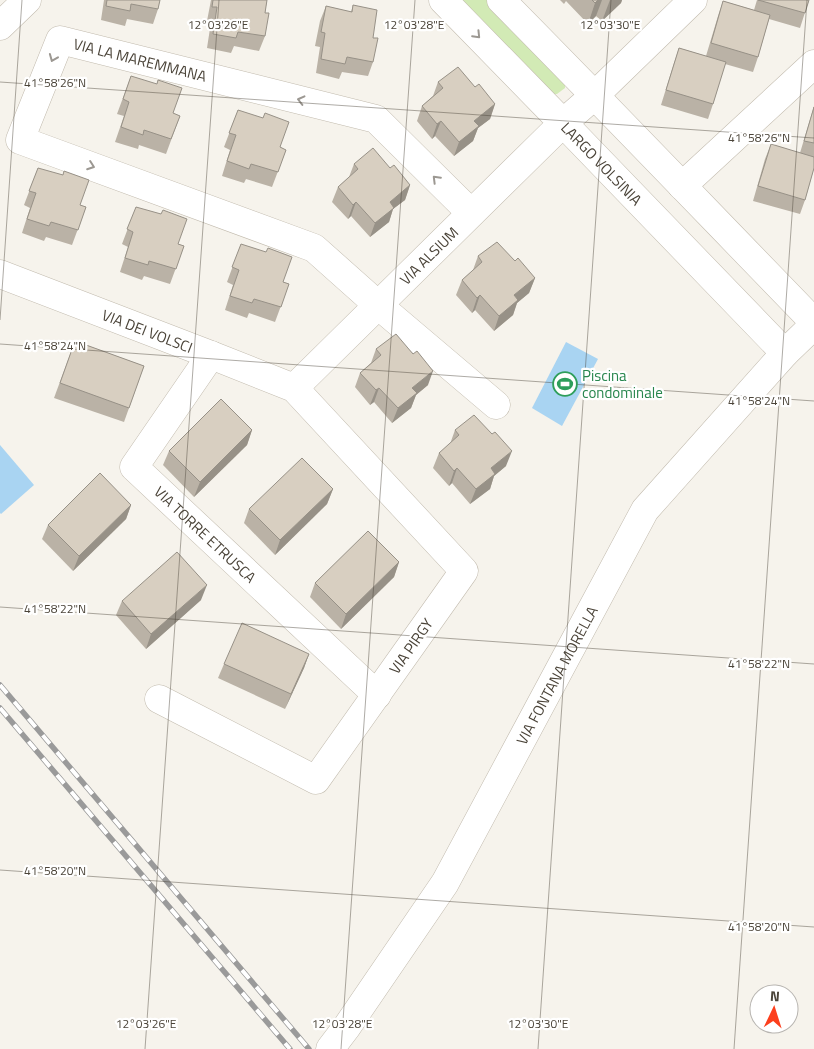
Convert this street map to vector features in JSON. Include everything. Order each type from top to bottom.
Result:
[{"type":"street","points":[[0,26],[27,0]]},
{"type":"street","points":[[443,0],[563,123]]},
{"type":"street","points":[[501,0],[595,95],[814,324]]},
{"type":"street","name":"LARGO VOLSINIA","points":[[693,0],[595,95],[563,123],[785,353]]},
{"type":"street","name":"VIA LA MAREMMANA","points":[[378,305],[314,248],[20,140],[60,40],[376,119],[471,213]]},
{"type":"street","points":[[682,186],[814,64]]},
{"type":"street","name":"VIA ALSIUM","points":[[294,388],[563,123]]},
{"type":"street","name":"VIA DEI VOLSCI","points":[[0,274],[294,388]]},
{"type":"street","points":[[378,305],[496,405]]},
{"type":"street","name":"VIA FONTANA MORELLA","points":[[330,1049],[445,883],[646,510],[785,353],[814,324]]},
{"type":"street","name":"VIA TORRE ETRUSCA","points":[[211,355],[134,467],[377,695]]},
{"type":"street","name":"VIA PIRGY","points":[[159,699],[316,780],[464,572],[294,388]]},
{"type":"green space","points":[[454,0],[494,0],[565,83],[565,88],[557,94],[552,94]]},
{"type":"water","name":"Piscina condominale","points":[[566,342],[598,359],[562,426],[532,408]]},
{"type":"water","points":[[0,445],[34,485],[1,514],[0,513]]},
{"type":"building","points":[[107,0],[160,0],[158,9],[131,4],[130,11],[106,6]]},
{"type":"building","points":[[213,0],[267,0],[265,13],[269,13],[265,36],[238,32],[236,38],[213,34],[217,7],[212,7]]},
{"type":"building","points":[[758,0],[809,0],[805,13]]},
{"type":"building","points":[[723,1],[770,15],[758,57],[711,43]]},
{"type":"building","points":[[353,5],[377,10],[373,38],[378,38],[373,62],[347,57],[345,64],[321,59],[325,33],[321,32],[326,6],[352,12]]},
{"type":"building","points":[[679,48],[726,62],[713,104],[666,90]]},
{"type":"building","points":[[458,67],[475,87],[479,84],[495,104],[474,121],[479,126],[459,142],[441,121],[437,124],[422,106],[443,88],[438,82]]},
{"type":"building","points":[[131,76],[157,84],[158,80],[182,88],[173,113],[180,116],[171,139],[144,130],[143,135],[121,127],[129,102],[123,99]]},
{"type":"building","points":[[814,107],[814,143],[804,141]]},
{"type":"building","points":[[238,110],[263,118],[265,113],[289,122],[280,147],[286,150],[278,172],[251,164],[249,169],[227,161],[236,135],[229,133]]},
{"type":"building","points":[[771,144],[814,157],[814,168],[805,200],[758,186]]},
{"type":"building","points":[[373,148],[390,168],[394,165],[410,185],[390,202],[394,208],[375,223],[356,202],[353,205],[338,187],[358,169],[354,164]]},
{"type":"building","points":[[38,168],[63,175],[64,171],[89,180],[80,205],[86,207],[78,230],[51,222],[49,226],[27,219],[36,193],[29,191]]},
{"type":"building","points":[[136,207],[161,214],[163,210],[187,219],[178,244],[184,246],[176,269],[149,261],[148,265],[125,258],[133,232],[127,229]]},
{"type":"building","points":[[497,242],[515,261],[518,258],[535,278],[514,295],[518,300],[499,316],[480,295],[477,298],[462,280],[482,262],[478,256]]},
{"type":"building","points":[[241,244],[266,252],[268,248],[292,257],[283,282],[289,284],[281,307],[254,299],[252,303],[230,296],[239,270],[232,267]]},
{"type":"building","points":[[396,334],[413,354],[417,351],[433,371],[412,388],[417,393],[398,408],[379,388],[376,390],[360,373],[381,355],[376,349]]},
{"type":"building","points":[[75,341],[144,366],[129,408],[60,383]]},
{"type":"building","points":[[221,399],[252,430],[200,482],[169,451]]},
{"type":"building","points":[[474,415],[492,434],[495,432],[512,451],[491,468],[495,474],[476,489],[457,468],[454,471],[439,453],[459,435],[455,430]]},
{"type":"building","points":[[302,458],[333,489],[280,540],[249,509]]},
{"type":"building","points":[[100,473],[131,505],[79,556],[48,525]]},
{"type":"building","points":[[368,531],[399,562],[346,614],[315,583]]},
{"type":"building","points":[[177,552],[207,585],[151,634],[122,601]]},
{"type":"building","points":[[242,623],[309,654],[291,694],[224,664]]},
{"type":"railway","points":[[0,685],[309,1049]]},
{"type":"railway","points":[[0,708],[290,1049]]},
{"type":"place","name":"Piscina condominale","points":[[565,384]]}]
